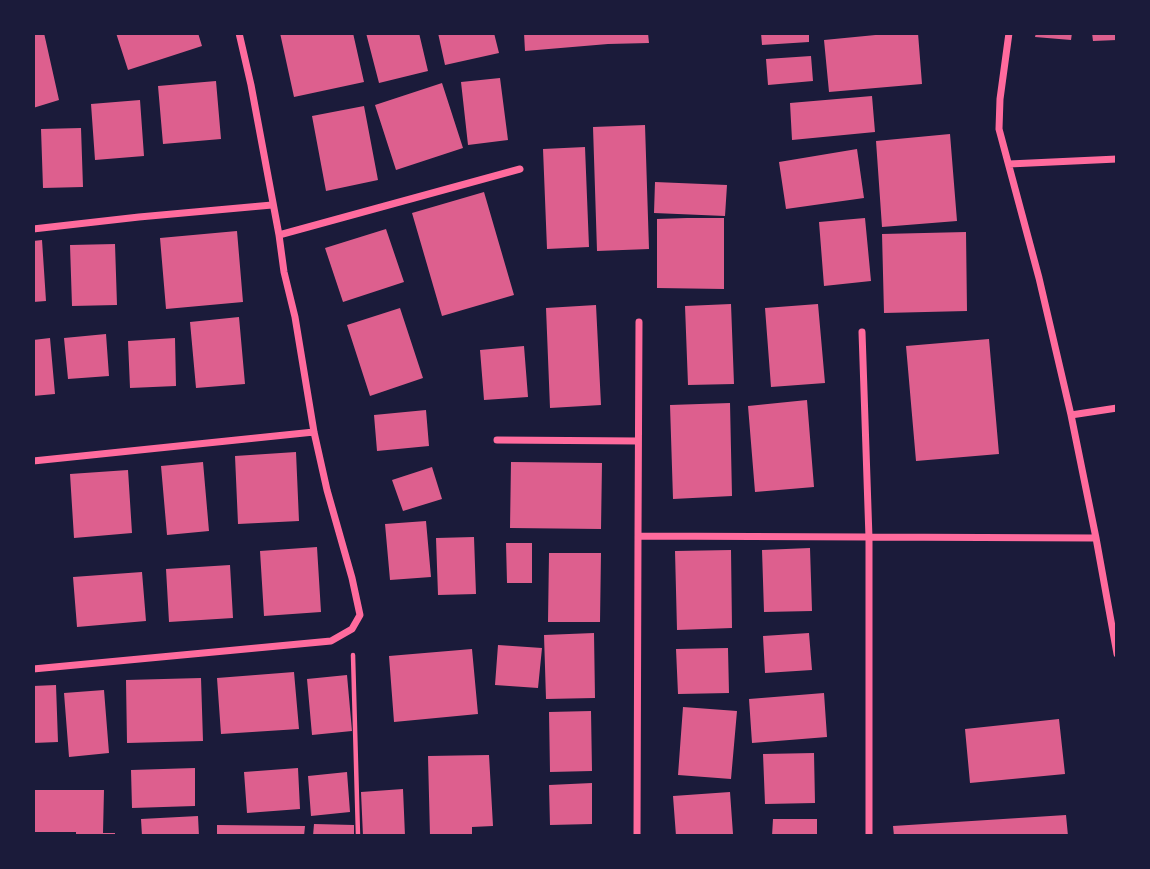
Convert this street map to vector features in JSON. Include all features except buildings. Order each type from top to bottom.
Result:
[{"type":"street","points":[[33,669],[331,641],[352,629],[360,615],[314,432],[295,317],[239,33]]},
{"type":"street","points":[[1009,33],[1000,99],[999,129],[1039,278],[1071,415],[1117,654]]},
{"type":"street","points":[[1009,164],[1117,159]]},
{"type":"street","points":[[279,235],[520,169]]},
{"type":"street","points":[[33,229],[272,205]]},
{"type":"street","points":[[638,836],[639,322]]},
{"type":"street","points":[[862,332],[869,538],[869,836]]},
{"type":"street","points":[[1071,415],[1117,408]]},
{"type":"street","points":[[33,461],[314,432]]},
{"type":"street","points":[[497,440],[638,441]]},
{"type":"street","points":[[638,536],[1096,538]]},
{"type":"path","points":[[352,629],[358,836]]}]
